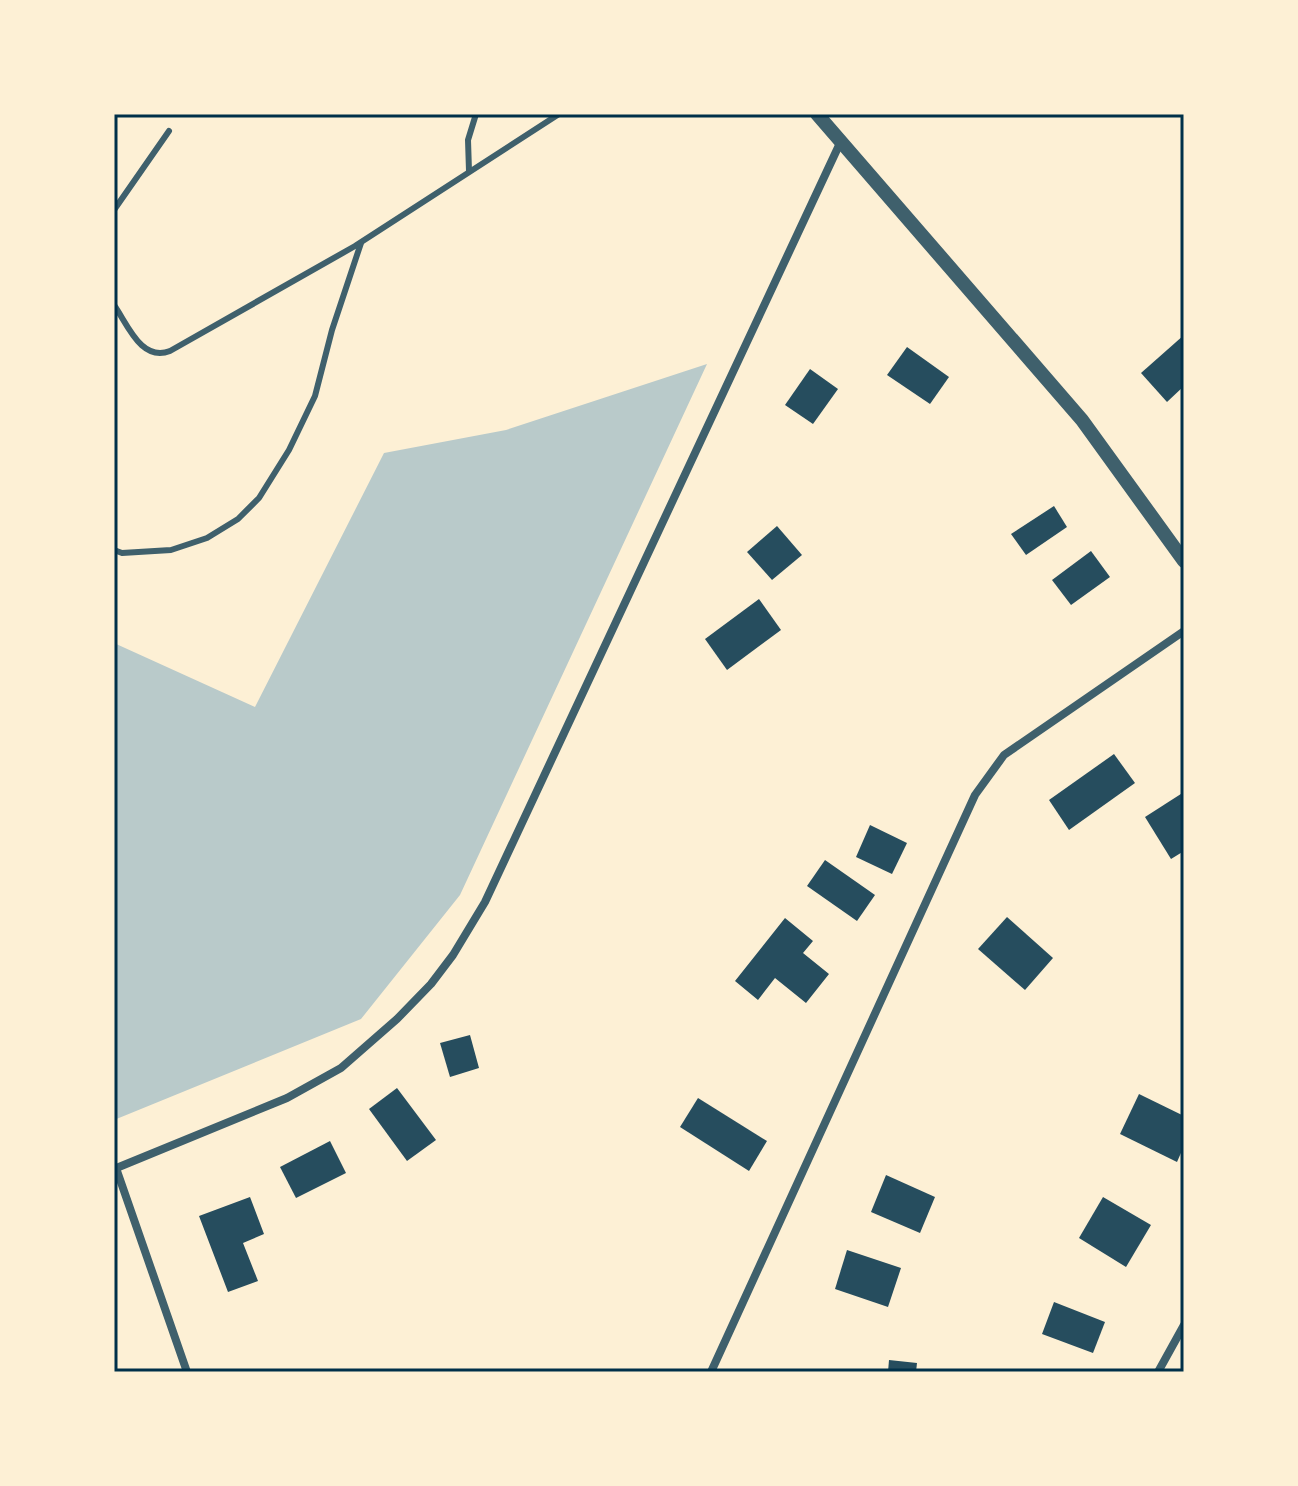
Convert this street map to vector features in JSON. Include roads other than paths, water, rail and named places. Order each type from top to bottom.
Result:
[{"type":"street","points":[[817,114],[1082,420],[1184,561]]},
{"type":"street","points":[[187,1372],[115,1169],[287,1098],[341,1068],[397,1019],[431,984],[453,955],[485,902],[841,140]]},
{"type":"street","points":[[711,1372],[975,795],[1004,755],[1184,631]]},
{"type":"street","points":[[1158,1372],[1184,1325]]},
{"type":"lane","points":[[469,171],[468,140],[476,114]]},
{"type":"lane","points":[[114,305],[143,348],[152,354],[162,354],[361,243],[559,114]]},
{"type":"lane","points":[[114,210],[169,131]]},
{"type":"lane","points":[[114,550],[122,553],[171,550],[207,538],[238,519],[259,498],[289,450],[315,396],[332,330],[361,243]]}]
